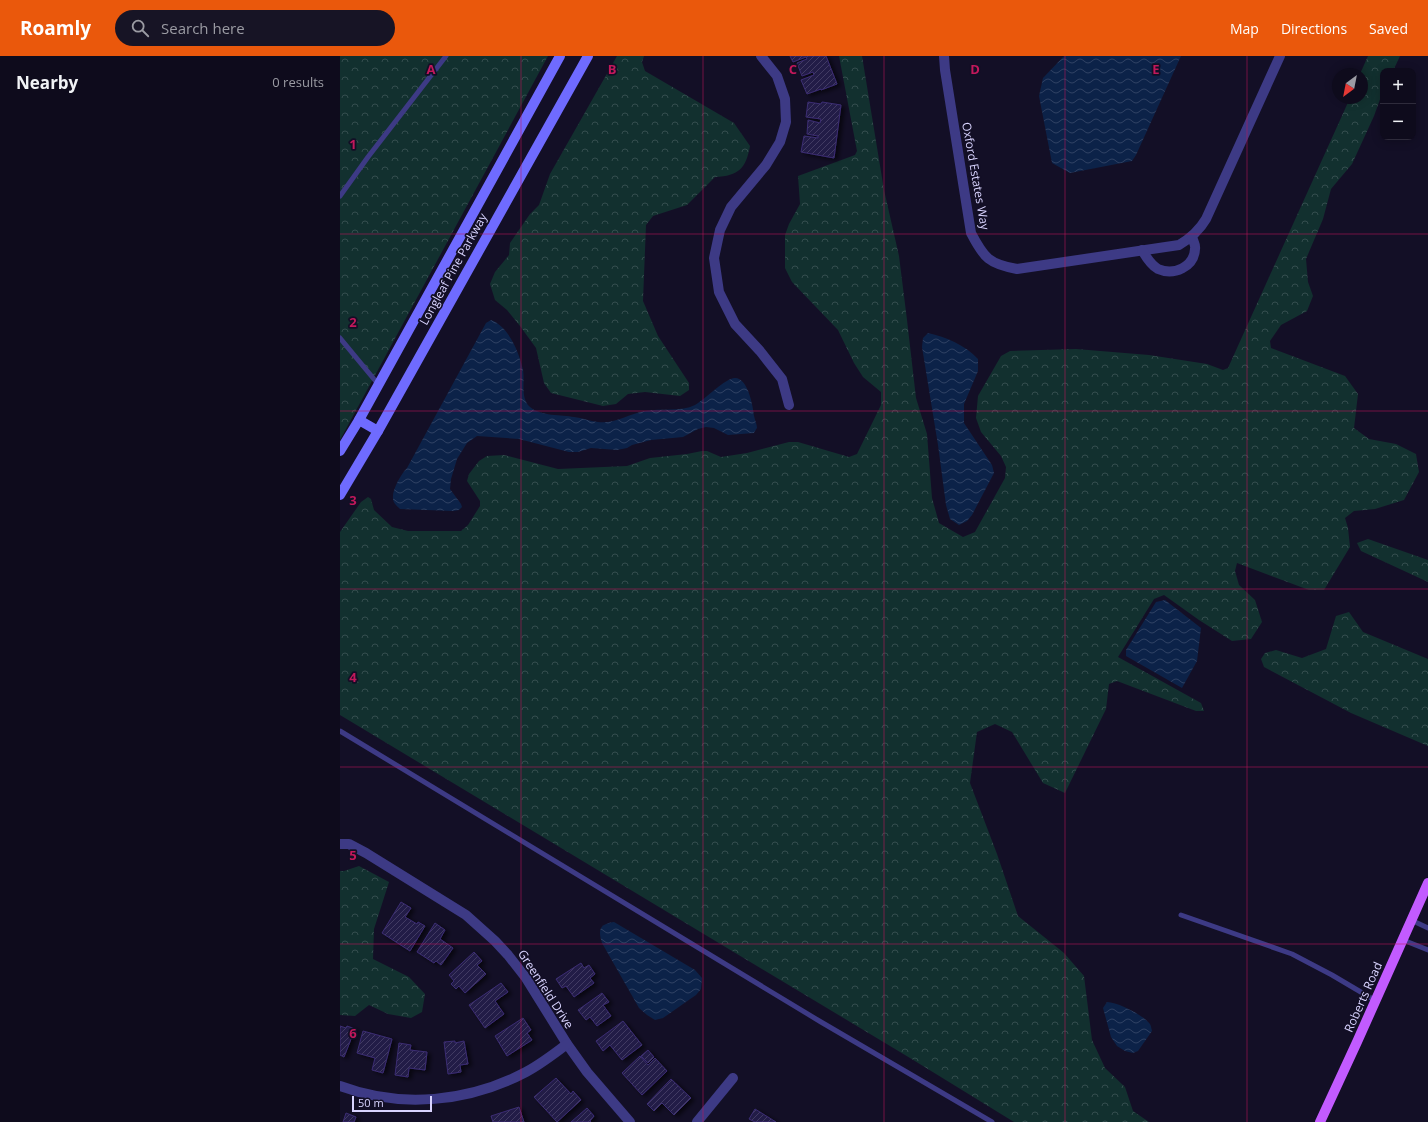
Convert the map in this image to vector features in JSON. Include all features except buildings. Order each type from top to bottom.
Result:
[{"type":"main road","name":"Longleaf Pine Parkway","points":[[340,451],[359,420],[560,56]]},
{"type":"main road","name":"Longleaf Pine Parkway","points":[[340,495],[378,431],[588,56]]},
{"type":"main road","points":[[359,420],[378,431]]},
{"type":"main road","name":"Roberts Road","points":[[1320,1122],[1428,882]]},
{"type":"street","points":[[761,56],[777,76],[784,99],[786,122],[780,142],[766,165],[731,207],[720,230],[714,258],[719,292],[735,324],[760,351],[782,379],[789,406]]},
{"type":"street","name":"Oxford Estates Way","points":[[944,56],[971,233],[978,248],[989,260],[1000,266],[1017,269],[1178,245],[1192,237],[1206,219],[1280,56]]},
{"type":"street","points":[[1142,250],[1147,258],[1157,268],[1169,273],[1184,268],[1194,257],[1196,247],[1192,237]]},
{"type":"street","name":"Greenfield Drive","points":[[340,844],[349,844],[366,853],[466,915],[481,927],[508,955],[526,978],[567,1044],[597,1084],[630,1122]]},
{"type":"street","points":[[340,1086],[367,1094],[405,1100],[454,1097],[473,1093],[500,1084],[520,1075],[567,1044]]},
{"type":"street","points":[[698,1122],[732,1078]]},
{"type":"lane","points":[[340,196],[368,157],[446,56]]},
{"type":"lane","points":[[340,338],[378,384]]},
{"type":"lane","points":[[340,731],[821,1022],[992,1122]]},
{"type":"lane","points":[[1181,915],[1292,954],[1376,1000]]},
{"type":"lane","points":[[1411,920],[1428,928]]},
{"type":"lane","points":[[1403,940],[1428,950]]},
{"type":"green space","points":[[340,56],[548,56],[340,440]]},
{"type":"green space","points":[[617,56],[644,56],[642,62],[645,71],[734,123],[750,146],[746,160],[736,173],[715,177],[687,205],[653,216],[646,225],[643,301],[658,336],[689,383],[689,390],[680,396],[645,392],[628,394],[616,404],[603,406],[551,393],[544,383],[536,348],[507,310],[495,300],[490,284],[495,272],[509,255],[510,243],[530,214],[539,205],[550,174]]},
{"type":"green space","points":[[839,56],[862,56],[884,190],[899,256],[916,398],[927,434],[932,498],[939,523],[963,537],[975,532],[1005,478],[1006,467],[1001,456],[981,432],[976,418],[978,396],[1001,356],[1010,351],[1076,349],[1149,355],[1207,364],[1223,370],[1228,368],[1347,104],[1368,104],[1368,68],[1363,68],[1368,56],[1400,56],[1394,68],[1380,68],[1380,99],[1374,116],[1352,164],[1331,189],[1323,219],[1306,259],[1308,282],[1313,296],[1307,311],[1281,325],[1270,341],[1271,348],[1345,376],[1358,394],[1354,428],[1369,439],[1396,444],[1416,454],[1419,472],[1404,500],[1375,509],[1354,511],[1345,518],[1348,528],[1350,547],[1324,590],[1309,590],[1237,563],[1235,571],[1239,585],[1255,600],[1262,622],[1251,639],[1232,641],[1164,595],[1154,599],[1118,657],[1201,703],[1204,711],[1196,711],[1117,681],[1109,684],[1106,709],[1065,793],[1043,783],[1012,732],[995,724],[977,732],[970,783],[997,854],[1018,916],[1064,953],[1084,976],[1092,1040],[1105,1068],[1125,1087],[1133,1111],[1149,1122],[1014,1122],[340,715],[340,532],[361,502],[368,497],[371,499],[374,510],[392,527],[408,531],[461,531],[468,525],[480,506],[480,501],[467,481],[469,474],[479,461],[487,456],[504,455],[558,469],[627,466],[650,458],[702,451],[707,451],[721,457],[747,453],[789,442],[798,442],[849,457],[857,454],[881,405],[881,392],[863,377],[854,363],[838,330],[792,282],[785,268],[785,235],[800,204],[798,176],[855,155],[857,151]]},
{"type":"green space","points":[[1368,539],[1428,560],[1428,582],[1361,551],[1357,543]]},
{"type":"green space","points":[[1349,612],[1363,632],[1428,659],[1428,746],[1351,713],[1264,667],[1261,659],[1265,653],[1276,650],[1302,658],[1326,649],[1336,616]]},
{"type":"green space","points":[[359,866],[389,882],[374,929],[373,959],[409,977],[425,994],[422,1012],[411,1018],[388,1014],[369,1005],[355,1016],[340,1015],[340,871]]},
{"type":"water","points":[[1064,56],[1181,56],[1132,161],[1070,173],[1052,163],[1039,96],[1043,78]]},
{"type":"water","points":[[491,320],[503,328],[516,348],[523,370],[525,399],[534,410],[551,415],[577,417],[598,422],[610,422],[639,412],[677,409],[695,405],[726,381],[735,378],[740,379],[749,393],[757,428],[754,433],[728,435],[714,428],[706,427],[698,429],[683,437],[651,440],[617,450],[591,448],[578,452],[569,452],[519,439],[477,436],[467,443],[457,459],[451,479],[450,489],[462,507],[459,510],[400,509],[393,500],[397,482],[407,468],[486,323]]},
{"type":"water","points":[[928,333],[955,342],[978,359],[978,371],[964,404],[964,423],[992,465],[994,473],[972,515],[967,521],[959,525],[950,519],[946,505],[922,347],[923,338]]},
{"type":"water","points":[[1165,600],[1201,628],[1197,661],[1182,688],[1126,656],[1126,650],[1156,602]]},
{"type":"water","points":[[614,922],[695,970],[702,978],[701,989],[696,995],[663,1018],[655,1020],[647,1015],[639,1008],[602,943],[600,935],[601,928],[605,924]]},
{"type":"water","points":[[1107,1002],[1129,1009],[1150,1024],[1152,1031],[1138,1051],[1133,1053],[1125,1051],[1117,1046],[1111,1037],[1103,1008]]}]
